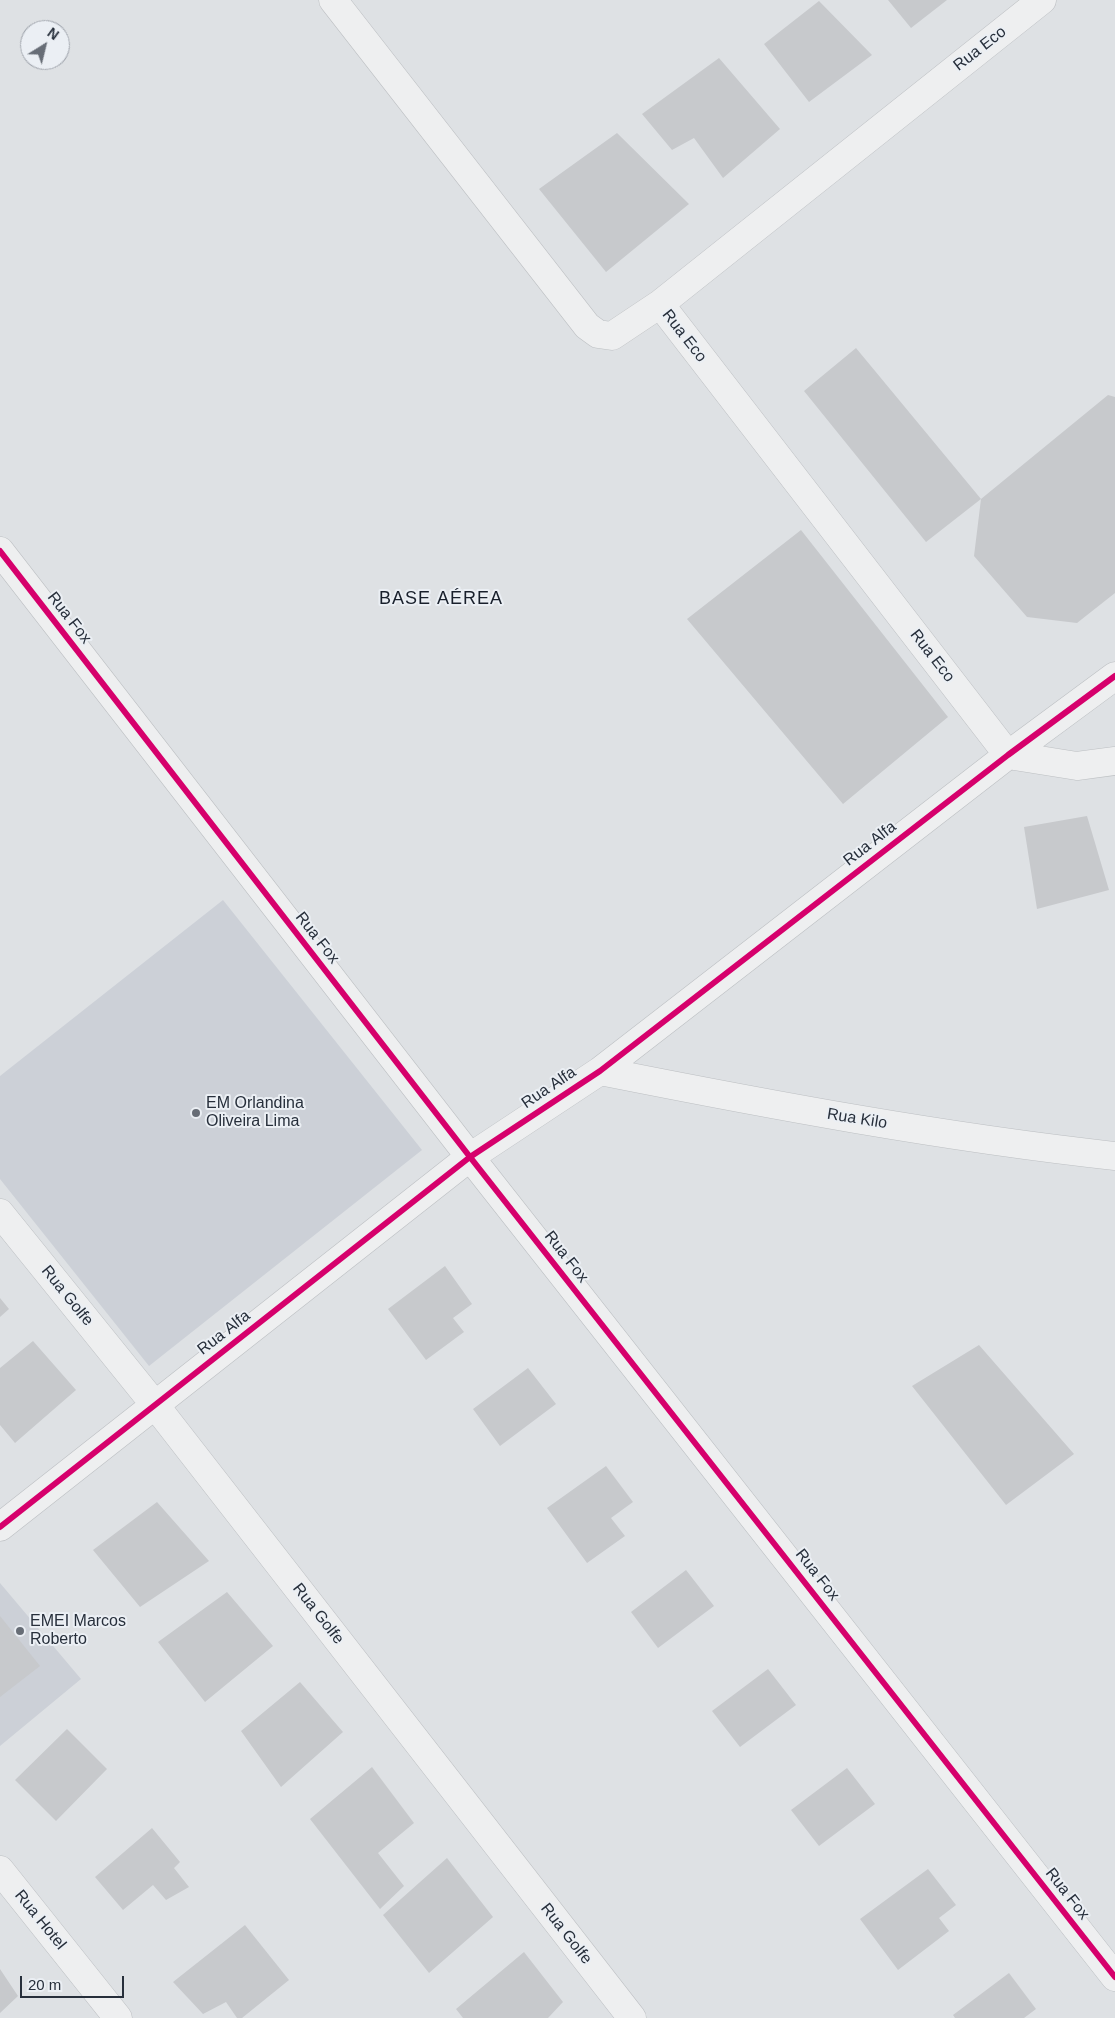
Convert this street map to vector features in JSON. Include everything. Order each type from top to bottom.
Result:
[{"type":"street","points":[[333,0],[587,326],[598,334],[612,336],[660,304]]},
{"type":"street","name":"Rua Eco","points":[[1008,755],[660,304],[1042,0]]},
{"type":"street","name":"Rua Fox","points":[[0,551],[470,1157],[1115,1977]]},
{"type":"street","name":"Rua Alfa","points":[[0,1527],[470,1157],[600,1070],[1008,755],[1115,676]]},
{"type":"street","points":[[1008,755],[1077,766],[1115,761]]},
{"type":"street","name":"Rua Kilo","points":[[600,1070],[773,1106],[916,1129],[1115,1156]]},
{"type":"street","name":"Rua Golfe","points":[[0,1212],[155,1405],[632,2018]]},
{"type":"street","name":"Rua Hotel","points":[[0,1870],[118,2018]]},
{"type":"shaded area","name":"EM Orlandina Oliveira Lima","points":[[223,900],[422,1150],[149,1366],[0,1179],[0,1076]]},
{"type":"shaded area","name":"EMEI Marcos Roberto","points":[[0,1583],[81,1679],[0,1746]]},
{"type":"building","points":[[888,0],[947,0],[911,28]]},
{"type":"building","points":[[819,1],[872,55],[809,102],[764,44]]},
{"type":"building","points":[[719,58],[780,129],[723,178],[694,138],[672,150],[642,114]]},
{"type":"building","points":[[617,133],[689,204],[606,272],[539,189]]},
{"type":"building","points":[[856,348],[981,499],[926,542],[804,391]]},
{"type":"building","points":[[1108,395],[1115,397],[1115,593],[1077,623],[1027,617],[974,556],[981,499]]},
{"type":"building","points":[[801,530],[948,717],[843,804],[687,619]]},
{"type":"building","points":[[1087,816],[1109,890],[1037,909],[1024,827]]},
{"type":"building","points":[[445,1266],[472,1304],[453,1318],[464,1332],[426,1360],[388,1309]]},
{"type":"building","points":[[0,1298],[9,1309],[0,1317]]},
{"type":"building","points":[[33,1341],[76,1390],[15,1443],[0,1425],[0,1368]]},
{"type":"building","points":[[979,1345],[1074,1454],[1006,1505],[912,1386]]},
{"type":"building","points":[[528,1368],[556,1404],[500,1446],[473,1409]]},
{"type":"building","points":[[606,1466],[633,1502],[611,1518],[625,1536],[587,1563],[547,1508]]},
{"type":"building","points":[[157,1502],[209,1561],[140,1607],[93,1550]]},
{"type":"building","points":[[686,1570],[714,1606],[658,1648],[631,1612]]},
{"type":"building","points":[[227,1592],[273,1646],[205,1702],[158,1642]]},
{"type":"building","points":[[0,1616],[40,1666],[0,1697]]},
{"type":"building","points":[[768,1669],[796,1705],[740,1747],[712,1711]]},
{"type":"building","points":[[300,1682],[343,1732],[281,1787],[241,1731]]},
{"type":"building","points":[[67,1729],[107,1769],[56,1821],[15,1780]]},
{"type":"building","points":[[372,1767],[414,1823],[378,1853],[404,1886],[380,1909],[310,1819]]},
{"type":"building","points":[[847,1768],[875,1804],[819,1846],[791,1810]]},
{"type":"building","points":[[152,1828],[180,1862],[174,1868],[189,1887],[166,1900],[153,1885],[123,1910],[95,1877]]},
{"type":"building","points":[[447,1858],[493,1917],[429,1973],[383,1915]]},
{"type":"building","points":[[928,1869],[956,1905],[939,1918],[949,1931],[898,1970],[860,1919]]},
{"type":"building","points":[[245,1925],[289,1980],[242,2018],[237,2018],[226,2002],[203,2014],[173,1982]]},
{"type":"building","points":[[524,1952],[563,2002],[548,2018],[463,2018],[456,2009]]},
{"type":"building","points":[[0,1969],[18,1996],[0,2013]]},
{"type":"building","points":[[1009,1973],[1036,2009],[1024,2018],[955,2018],[953,2015]]},
{"type":"cycle path","points":[[0,551],[470,1157],[1115,1977]]},
{"type":"cycle path","points":[[0,1527],[470,1157],[600,1071],[1008,755],[1115,676]]},
{"type":"place","name":"EM Orlandina Oliveira Lima","points":[[196,1113]]},
{"type":"place","name":"EMEI Marcos Roberto","points":[[20,1631]]},
{"type":"district","name":"BASE AÉREA","points":[[441,599]]}]
